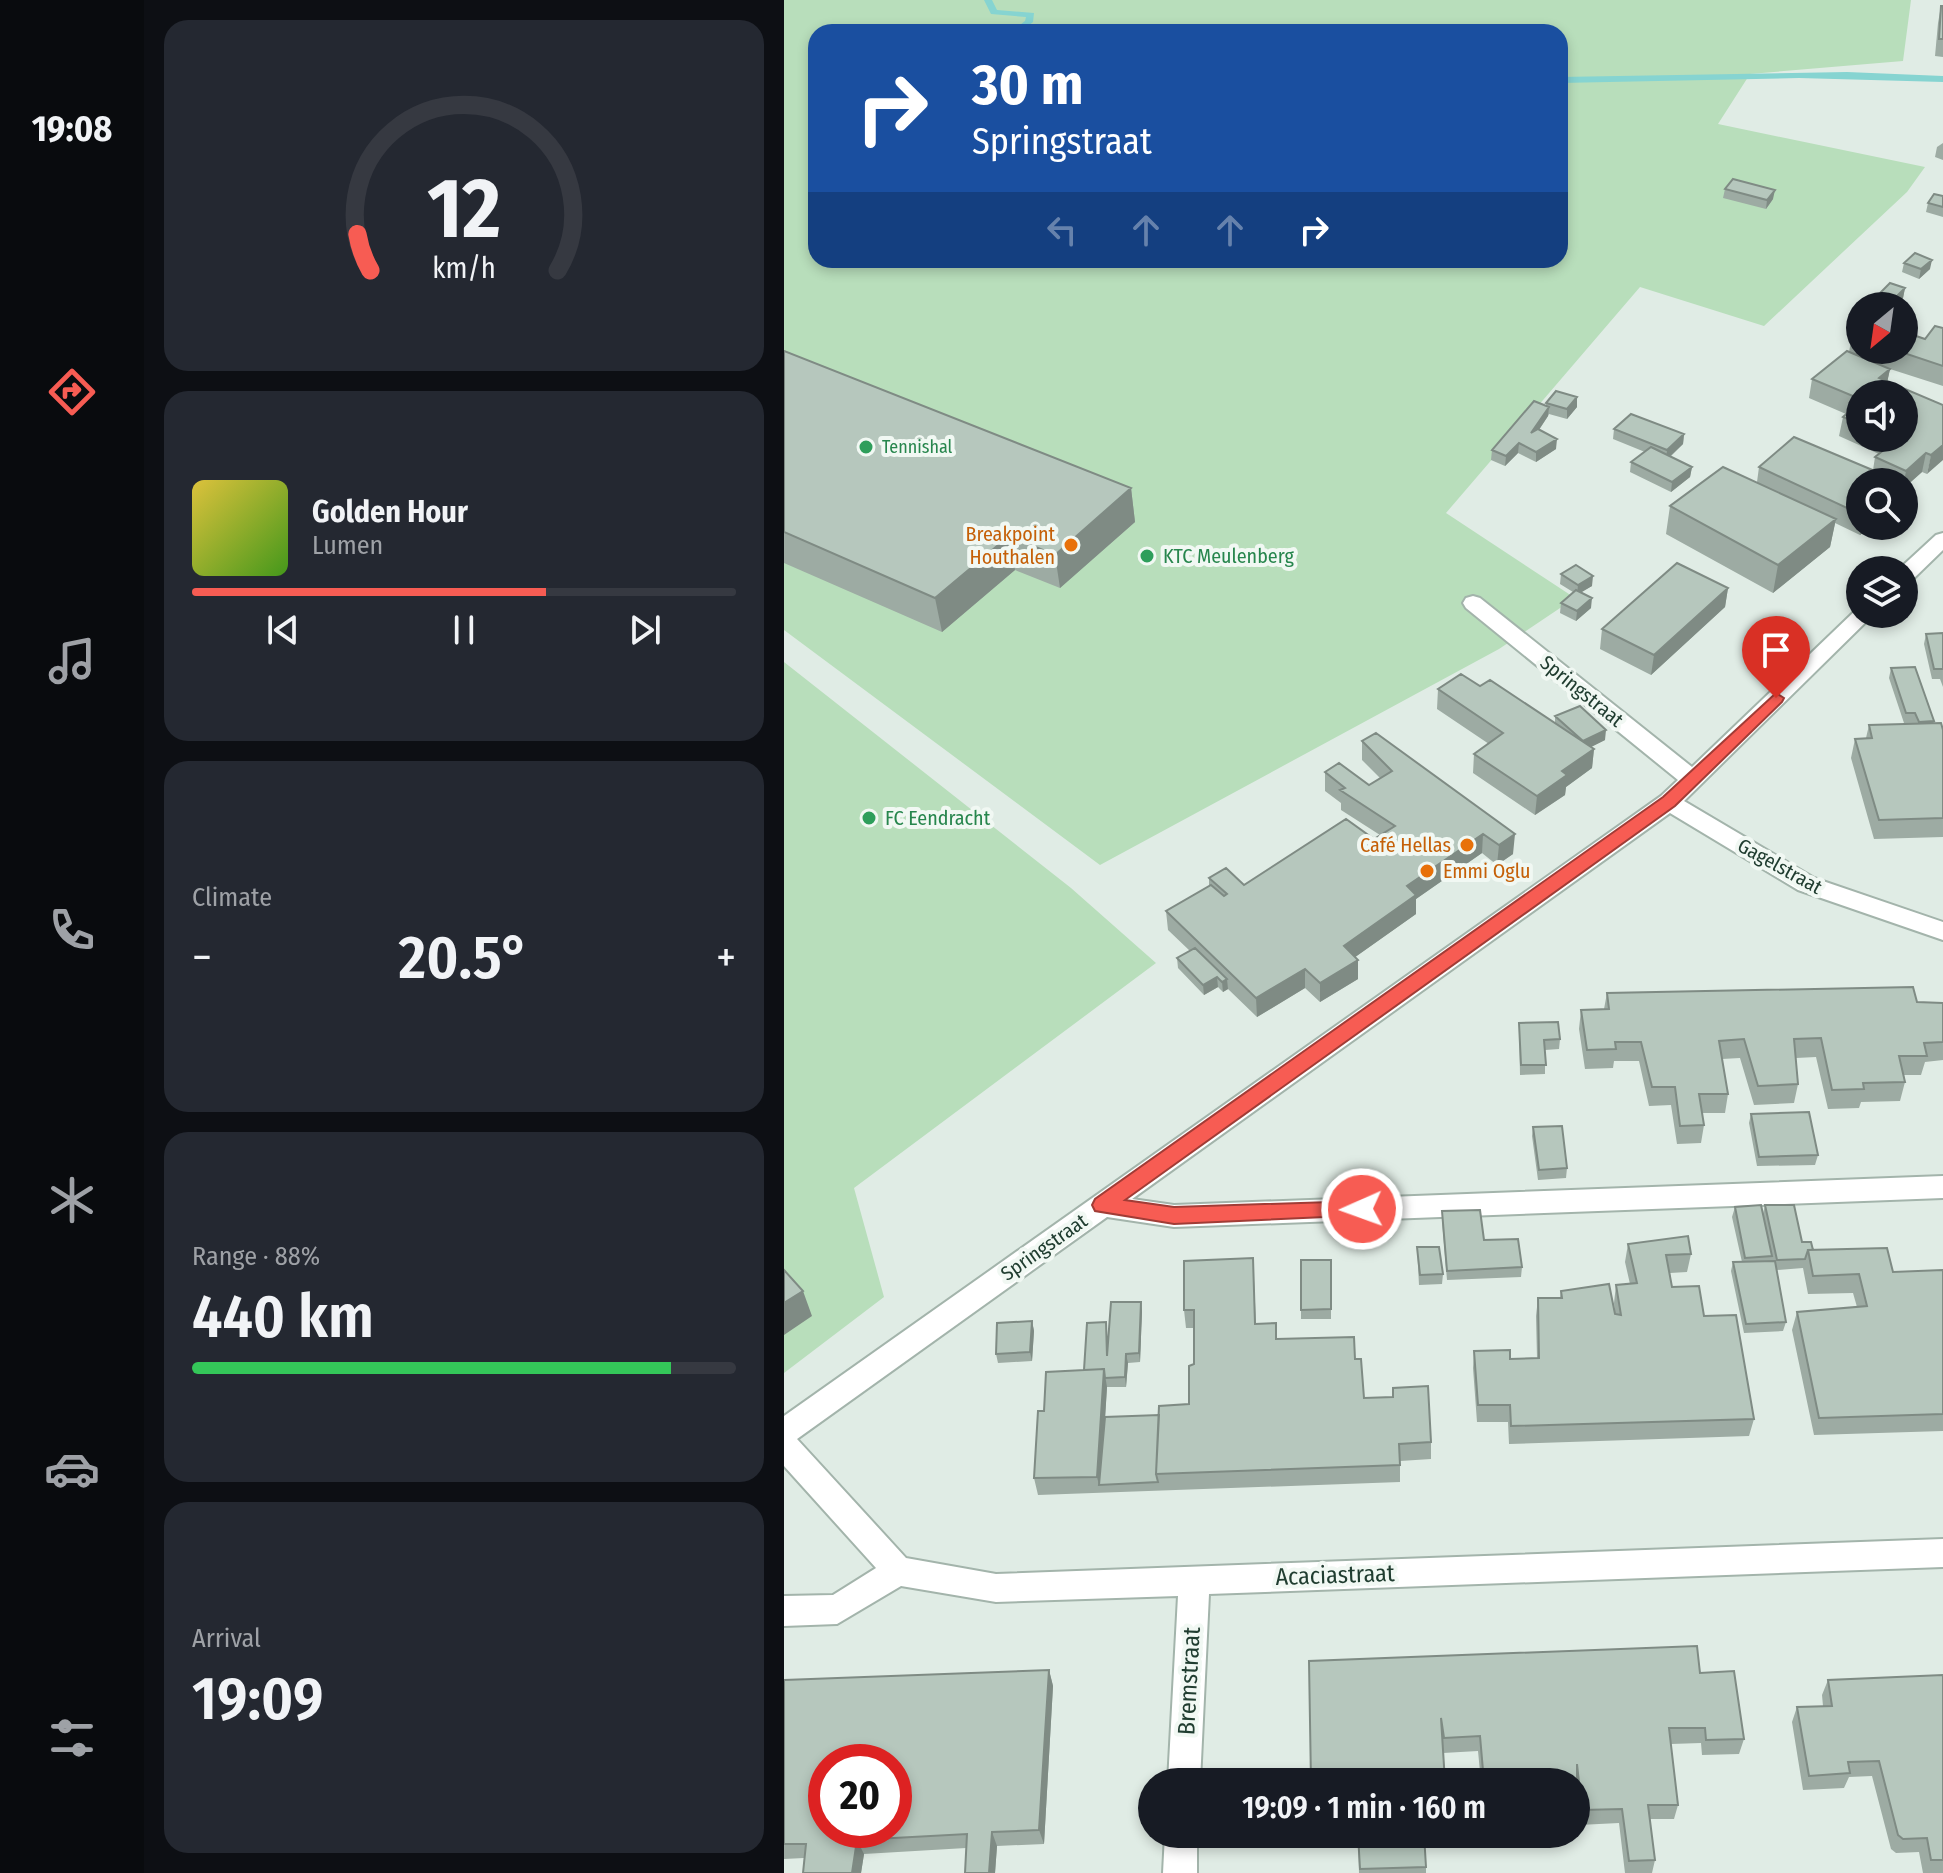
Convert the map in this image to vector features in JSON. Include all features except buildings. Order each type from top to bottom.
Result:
[{"type":"street","points":[[1918,563],[1943,539]]},
{"type":"street","points":[[1921,560],[1943,567]]},
{"type":"street","name":"Springstraat","points":[[1473,603],[1692,779]]},
{"type":"street","name":"Springstraat","points":[[784,1432],[1669,802],[1849,628]]},
{"type":"street","name":"Gagelstraat","points":[[1669,802],[1806,884],[1943,931]]},
{"type":"street","points":[[1102,1205],[1174,1216],[1943,1187]]},
{"type":"street","points":[[784,1445],[898,1571],[837,1609],[784,1611]]},
{"type":"street","name":"Acaciastraat","points":[[898,1571],[996,1588],[1943,1553]]},
{"type":"street","name":"Bremstraat","points":[[1185,1768],[1194,1580]]},
{"type":"street","points":[[1180,1873],[1181,1848]]},
{"type":"green space","name":"KTC Meulenberg","points":[[784,0],[1911,0],[1903,61],[1750,74],[1718,124],[1925,167],[1907,192],[1764,326],[1640,287],[1446,513],[1575,598],[1499,649],[1100,865],[784,630]]},
{"type":"green space","name":"FC Eendracht","points":[[784,662],[1071,888],[1156,963],[854,1188],[884,1297],[784,1373]]},
{"type":"waterway","points":[[988,0],[994,12],[1031,15],[1026,24]]},
{"type":"waterway","points":[[1568,80],[1799,75],[1943,79]]},
{"type":"place","name":"Tennishal","points":[[866,447]]},
{"type":"place","name":"Breakpoint Houthalen","points":[[1071,545]]},
{"type":"place","name":"KTC Meulenberg","points":[[1147,556]]},
{"type":"place","name":"FC Eendracht","points":[[869,818]]},
{"type":"place","name":"Café Hellas","points":[[1467,845]]},
{"type":"place","name":"Emmi Oglu","points":[[1427,871]]},
{"type":"route","points":[[1362,1209],[1174,1216],[1102,1205],[1669,802],[1776,698]]}]
